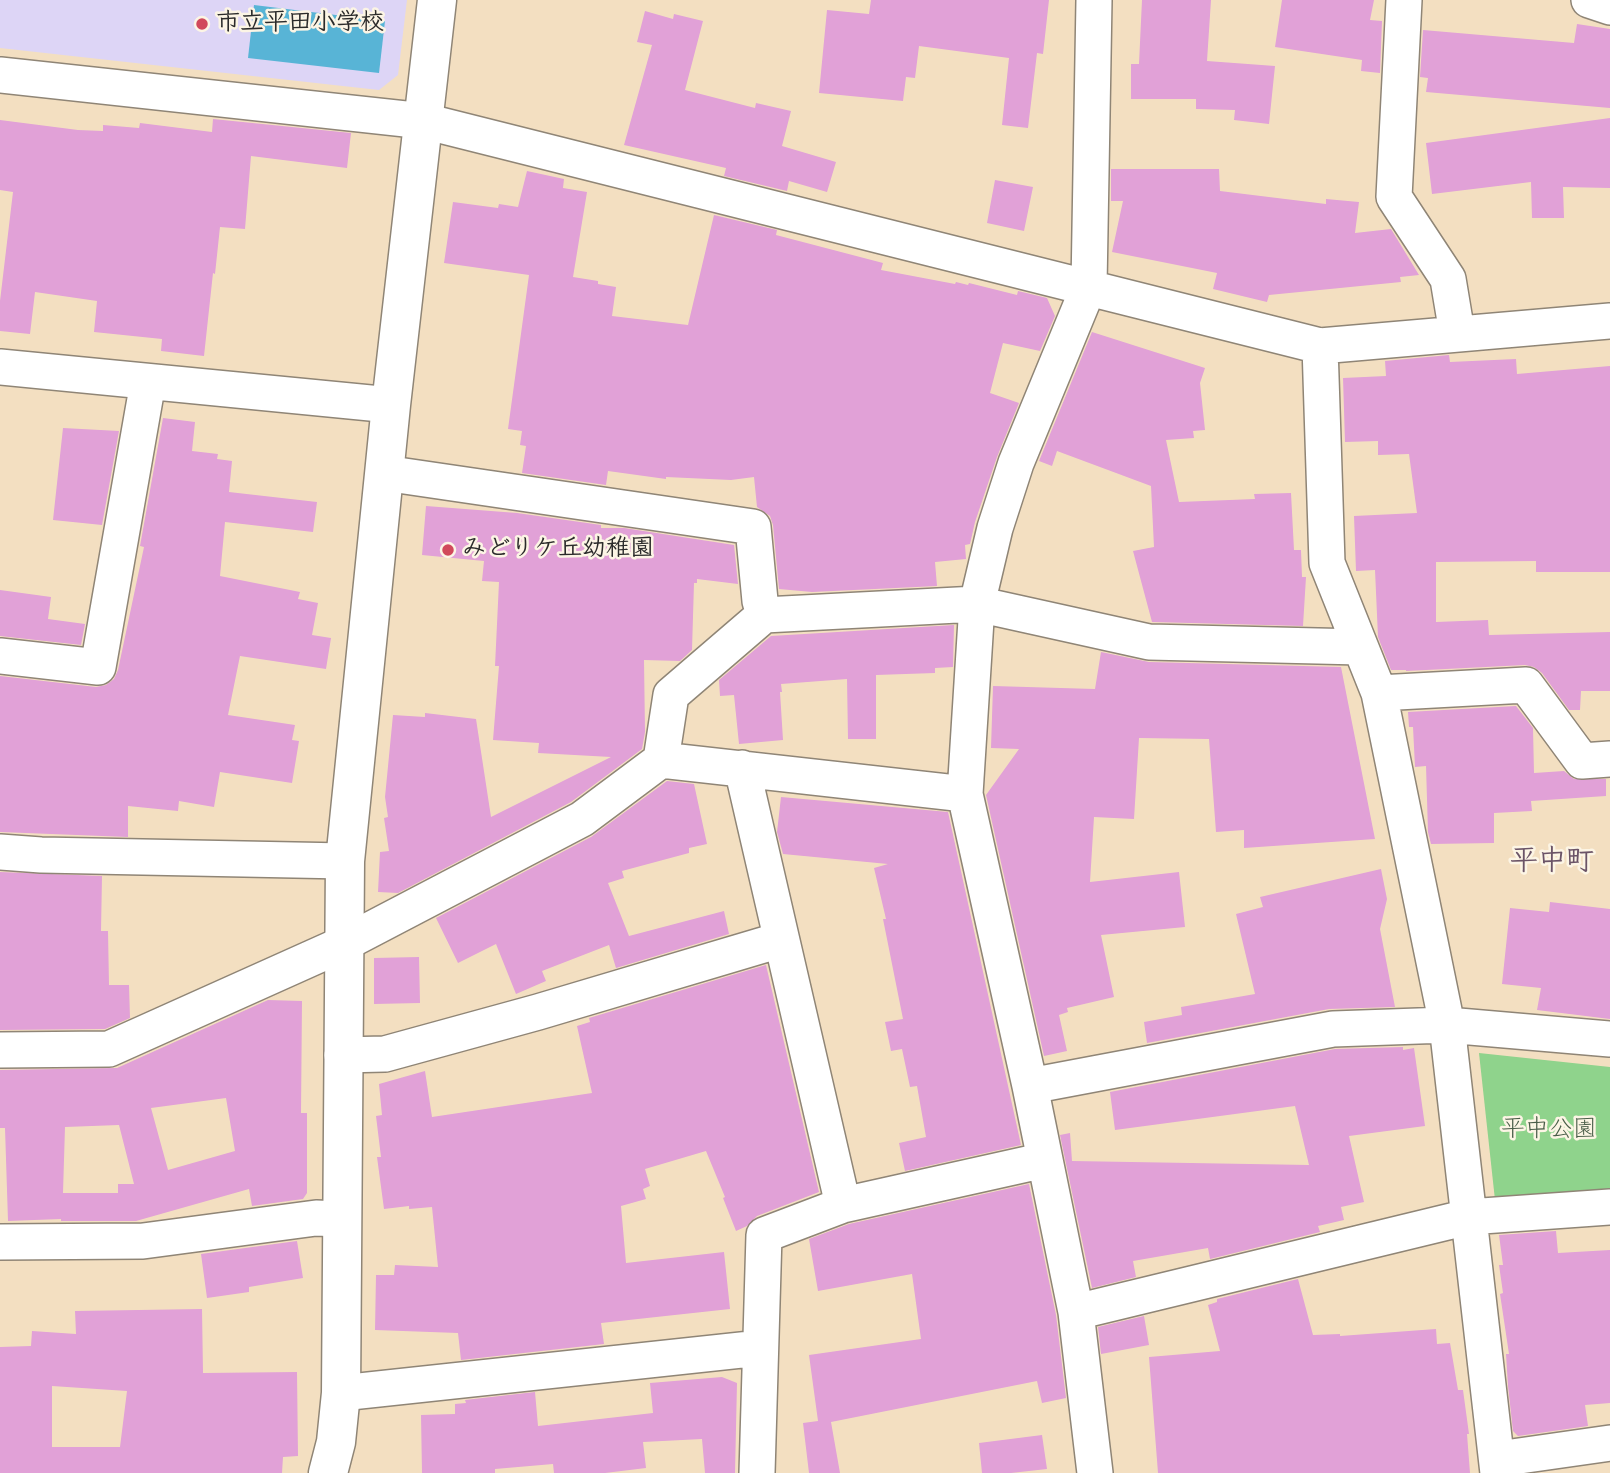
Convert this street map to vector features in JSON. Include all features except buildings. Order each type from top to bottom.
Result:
[{"type":"street","points":[[328,1473],[336,1442],[341,1393],[345,861],[391,405],[437,0]]},
{"type":"street","points":[[1094,0],[1089,286],[1016,463],[995,528],[977,604],[965,794],[1030,1086],[1076,1312],[1096,1473]]},
{"type":"street","points":[[1404,0],[1394,197],[1448,279],[1457,333]]},
{"type":"street","points":[[1589,0],[1610,7]]},
{"type":"street","points":[[0,75],[424,121],[1320,346],[1610,321]]},
{"type":"street","points":[[1320,346],[1327,563],[1379,693],[1447,1025],[1498,1466],[1610,1443]]},
{"type":"street","points":[[0,367],[391,405]]},
{"type":"street","points":[[0,656],[98,667],[148,382]]},
{"type":"street","points":[[384,473],[754,527],[760,601],[764,615]]},
{"type":"street","points":[[661,760],[671,695],[764,615],[977,604],[1149,642],[1360,647]]},
{"type":"street","points":[[1379,693],[1526,685],[1581,761],[1610,759]]},
{"type":"street","points":[[0,1050],[109,1049],[343,944],[582,819],[661,760],[965,794]]},
{"type":"street","points":[[742,768],[843,1205]]},
{"type":"street","points":[[0,852],[345,861]]},
{"type":"street","points":[[342,1055],[385,1054],[780,940]]},
{"type":"street","points":[[1030,1086],[1333,1028],[1447,1025],[1610,1039]]},
{"type":"street","points":[[757,1473],[764,1235],[843,1205],[1045,1160]]},
{"type":"street","points":[[1076,1312],[1468,1217],[1610,1207]]},
{"type":"street","points":[[0,1242],[143,1241],[316,1218],[341,1219]]},
{"type":"street","points":[[341,1393],[761,1348]]},
{"type":"shaded area","name":"市立平田小学校","points":[[0,0],[407,0],[398,75],[379,90],[0,48]]},
{"type":"green space","name":"平中公園","points":[[1479,1053],[1610,1067],[1610,1192],[1495,1200]]},
{"type":"water","points":[[254,5],[385,21],[379,73],[248,58]]},
{"type":"place","name":"市立平田小学校","points":[[202,24]]},
{"type":"place","name":"みどりケ丘幼稚園","points":[[448,550]]},
{"type":"district","name":"平中町","points":[[1552,863]]}]
